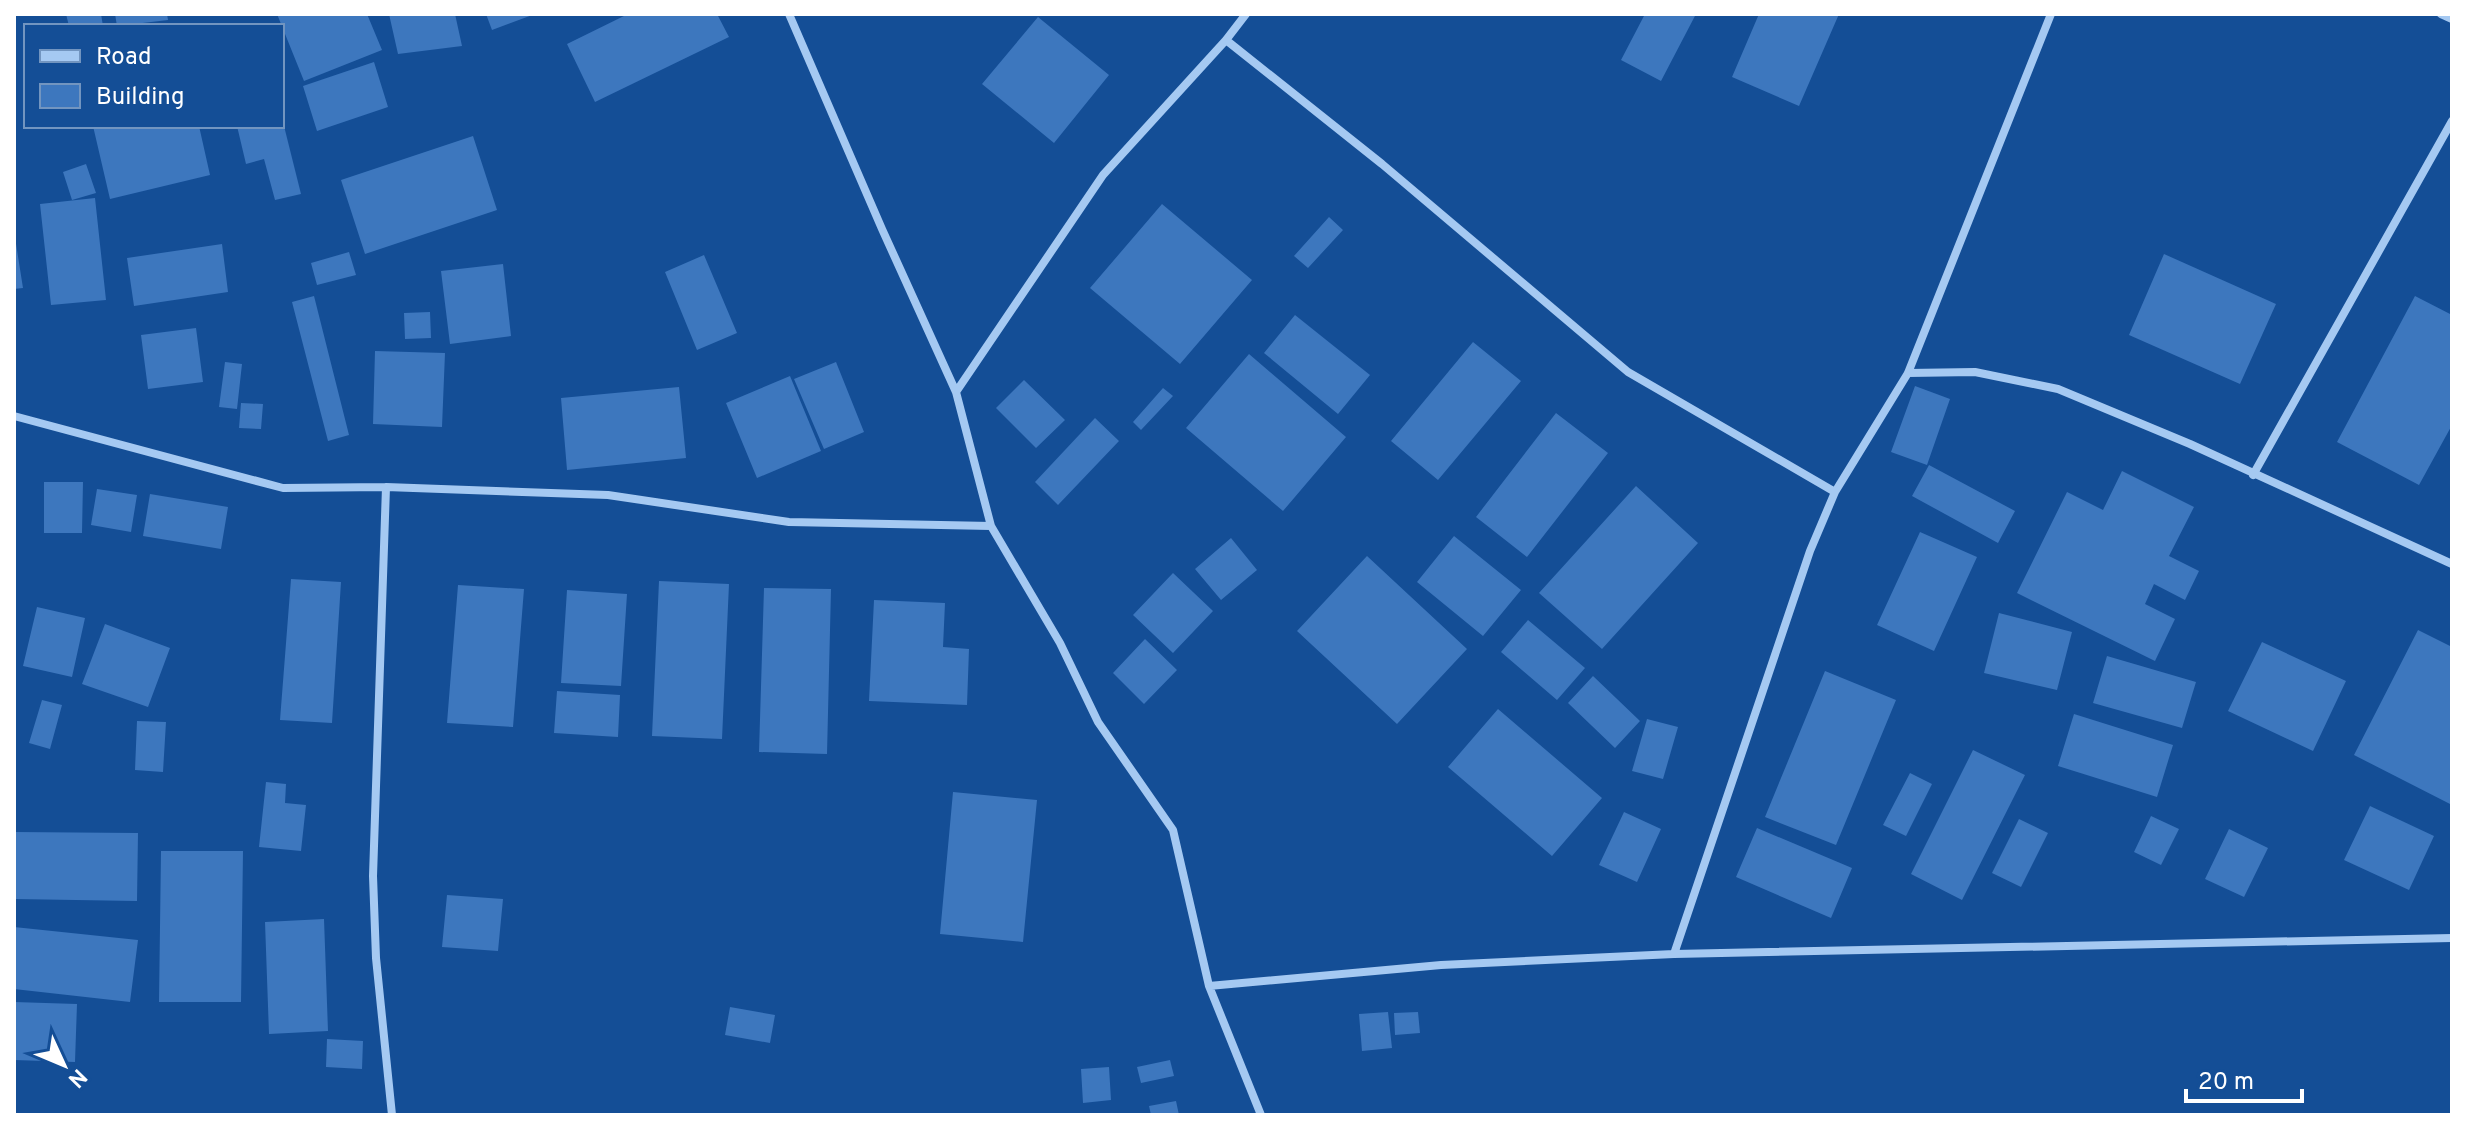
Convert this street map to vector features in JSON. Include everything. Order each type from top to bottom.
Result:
[{"type":"street","points":[[789,14],[956,392],[991,526],[1060,643],[1098,722],[1173,830],[1209,986],[1261,1115]]},
{"type":"street","points":[[956,392],[1103,175],[1246,14]]},
{"type":"street","points":[[1674,954],[1810,551],[1835,492],[1908,373],[2051,14]]},
{"type":"street","points":[[2441,14],[2452,19]]},
{"type":"street","points":[[1226,40],[1382,164],[1628,372],[1835,492]]},
{"type":"street","points":[[2253,475],[2452,121]]},
{"type":"street","points":[[1908,373],[1975,372],[2058,389],[2190,444],[2452,564]]},
{"type":"street","points":[[14,416],[283,488],[386,487],[608,495],[789,522],[991,526]]},
{"type":"street","points":[[386,487],[373,876],[376,958],[392,1115]]},
{"type":"street","points":[[1209,986],[1441,965],[1674,954],[2452,938]]},
{"type":"building","points":[[66,14],[101,14],[103,24],[68,24]]},
{"type":"building","points":[[115,14],[167,14],[168,20],[134,24],[117,24]]},
{"type":"building","points":[[277,14],[367,14],[382,50],[304,81],[284,31],[284,24],[281,24]]},
{"type":"building","points":[[389,14],[455,14],[462,46],[398,54]]},
{"type":"building","points":[[486,14],[535,14],[492,30]]},
{"type":"building","points":[[628,14],[717,14],[729,37],[595,102],[567,44]]},
{"type":"building","points":[[1645,14],[1696,14],[1661,81],[1621,60]]},
{"type":"building","points":[[1759,14],[1839,14],[1799,106],[1732,77]]},
{"type":"building","points":[[1038,17],[1109,75],[1054,143],[982,84]]},
{"type":"building","points":[[374,62],[388,107],[317,131],[303,86]]},
{"type":"building","points":[[284,126],[301,194],[275,200],[264,159],[246,164],[237,128]]},
{"type":"building","points":[[93,128],[199,128],[210,175],[110,199]]},
{"type":"building","points":[[473,136],[497,210],[365,254],[341,180]]},
{"type":"building","points":[[86,164],[96,193],[72,200],[63,172]]},
{"type":"building","points":[[95,198],[106,300],[51,305],[40,204]]},
{"type":"building","points":[[1162,204],[1252,280],[1180,364],[1090,288]]},
{"type":"building","points":[[1329,217],[1343,230],[1308,268],[1294,256]]},
{"type":"building","points":[[14,231],[23,288],[14,289]]},
{"type":"building","points":[[222,244],[228,292],[134,306],[127,258]]},
{"type":"building","points":[[349,252],[356,275],[317,285],[311,263]]},
{"type":"building","points":[[2164,254],[2276,304],[2240,384],[2129,335]]},
{"type":"building","points":[[704,255],[737,333],[697,350],[665,272]]},
{"type":"building","points":[[503,264],[511,336],[450,344],[441,271]]},
{"type":"building","points":[[314,296],[349,435],[328,441],[292,302]]},
{"type":"building","points":[[2415,296],[2452,315],[2452,425],[2419,485],[2337,442]]},
{"type":"building","points":[[430,312],[431,338],[405,339],[404,313]]},
{"type":"building","points":[[1295,315],[1370,375],[1338,414],[1264,353]]},
{"type":"building","points":[[196,328],[203,382],[148,389],[141,335]]},
{"type":"building","points":[[1473,342],[1521,381],[1438,480],[1391,441]]},
{"type":"building","points":[[375,351],[445,353],[442,427],[373,424]]},
{"type":"building","points":[[1249,354],[1346,437],[1283,511],[1186,428]]},
{"type":"building","points":[[225,362],[242,364],[237,409],[219,407]]},
{"type":"building","points":[[836,362],[864,432],[824,449],[794,379]]},
{"type":"building","points":[[790,376],[821,451],[757,478],[726,403]]},
{"type":"building","points":[[1024,380],[1065,420],[1036,448],[996,408]]},
{"type":"building","points":[[1915,386],[1950,399],[1927,465],[1891,452]]},
{"type":"building","points":[[679,387],[686,458],[567,470],[561,398]]},
{"type":"building","points":[[1163,388],[1173,396],[1141,430],[1133,422]]},
{"type":"building","points":[[241,403],[263,404],[261,429],[239,428]]},
{"type":"building","points":[[1556,413],[1608,453],[1527,557],[1476,517]]},
{"type":"building","points":[[1095,418],[1119,441],[1058,505],[1035,482]]},
{"type":"building","points":[[1929,465],[2015,511],[1998,543],[1912,496]]},
{"type":"building","points":[[2122,471],[2194,507],[2169,556],[2199,571],[2185,600],[2154,584],[2145,604],[2175,619],[2155,661],[2017,593],[2067,492],[2103,510]]},
{"type":"building","points":[[44,482],[83,482],[82,533],[44,533]]},
{"type":"building","points":[[1636,486],[1698,543],[1602,649],[1539,593]]},
{"type":"building","points":[[97,489],[137,495],[131,532],[91,525]]},
{"type":"building","points":[[150,494],[228,507],[221,549],[143,536]]},
{"type":"building","points":[[1920,532],[1977,557],[1934,651],[1877,625]]},
{"type":"building","points":[[1454,536],[1521,590],[1483,636],[1417,582]]},
{"type":"building","points":[[1231,538],[1257,570],[1221,600],[1195,569]]},
{"type":"building","points":[[1367,556],[1467,649],[1397,724],[1297,631]]},
{"type":"building","points":[[1173,573],[1213,611],[1173,653],[1133,615]]},
{"type":"building","points":[[291,579],[341,582],[332,723],[280,720]]},
{"type":"building","points":[[659,581],[729,584],[722,739],[652,736]]},
{"type":"building","points":[[458,585],[524,589],[513,727],[447,723]]},
{"type":"building","points":[[764,588],[831,589],[827,754],[759,752]]},
{"type":"building","points":[[567,590],[627,594],[621,686],[561,683]]},
{"type":"building","points":[[874,600],[945,603],[943,647],[969,649],[967,705],[869,701]]},
{"type":"building","points":[[37,607],[85,618],[72,677],[23,666]]},
{"type":"building","points":[[1999,613],[2072,632],[2057,690],[1984,673]]},
{"type":"building","points":[[1528,620],[1585,668],[1557,700],[1501,652]]},
{"type":"building","points":[[105,624],[170,648],[148,707],[82,684]]},
{"type":"building","points":[[2418,630],[2452,647],[2452,805],[2354,755]]},
{"type":"building","points":[[1145,639],[1177,670],[1144,704],[1113,673]]},
{"type":"building","points":[[2262,642],[2346,681],[2313,751],[2228,711]]},
{"type":"building","points":[[2107,656],[2196,682],[2182,728],[2093,703]]},
{"type":"building","points":[[1825,671],[1896,700],[1836,845],[1765,817]]},
{"type":"building","points":[[1593,676],[1640,721],[1615,748],[1568,703]]},
{"type":"building","points":[[557,691],[620,695],[618,737],[554,733]]},
{"type":"building","points":[[42,700],[62,705],[50,749],[29,743]]},
{"type":"building","points":[[1498,709],[1602,798],[1552,856],[1448,767]]},
{"type":"building","points":[[2074,714],[2173,745],[2157,797],[2058,766]]},
{"type":"building","points":[[1647,719],[1678,727],[1663,779],[1632,771]]},
{"type":"building","points":[[137,721],[166,722],[163,772],[135,770]]},
{"type":"building","points":[[1973,750],[2025,775],[1962,900],[1911,874]]},
{"type":"building","points":[[1910,773],[1932,784],[1906,836],[1883,825]]},
{"type":"building","points":[[266,782],[286,784],[285,803],[306,805],[301,851],[259,847]]},
{"type":"building","points":[[953,792],[1037,800],[1023,942],[940,934]]},
{"type":"building","points":[[2370,806],[2434,836],[2409,890],[2344,860]]},
{"type":"building","points":[[1624,812],[1661,829],[1637,882],[1599,865]]},
{"type":"building","points":[[2151,816],[2179,829],[2161,865],[2134,852]]},
{"type":"building","points":[[2019,819],[2048,833],[2021,887],[1992,873]]},
{"type":"building","points":[[1757,828],[1852,868],[1831,918],[1736,877]]},
{"type":"building","points":[[2229,829],[2268,848],[2244,897],[2205,879]]},
{"type":"building","points":[[14,832],[138,833],[137,901],[14,899]]},
{"type":"building","points":[[161,851],[243,851],[241,1002],[159,1002]]},
{"type":"building","points":[[447,895],[503,899],[498,951],[442,947]]},
{"type":"building","points":[[324,919],[328,1031],[269,1034],[265,922]]},
{"type":"building","points":[[14,927],[138,940],[130,1002],[14,989]]},
{"type":"building","points":[[14,1002],[77,1004],[75,1062],[14,1060]]},
{"type":"building","points":[[730,1007],[775,1015],[770,1043],[725,1035]]},
{"type":"building","points":[[1388,1012],[1392,1048],[1362,1051],[1359,1014]]},
{"type":"building","points":[[1418,1012],[1420,1033],[1395,1035],[1394,1013]]},
{"type":"building","points":[[327,1039],[363,1041],[362,1069],[326,1067]]},
{"type":"building","points":[[1170,1060],[1174,1076],[1141,1083],[1137,1067]]},
{"type":"building","points":[[1109,1067],[1111,1100],[1083,1103],[1081,1069]]},
{"type":"building","points":[[1176,1101],[1179,1115],[1151,1115],[1149,1106]]}]
